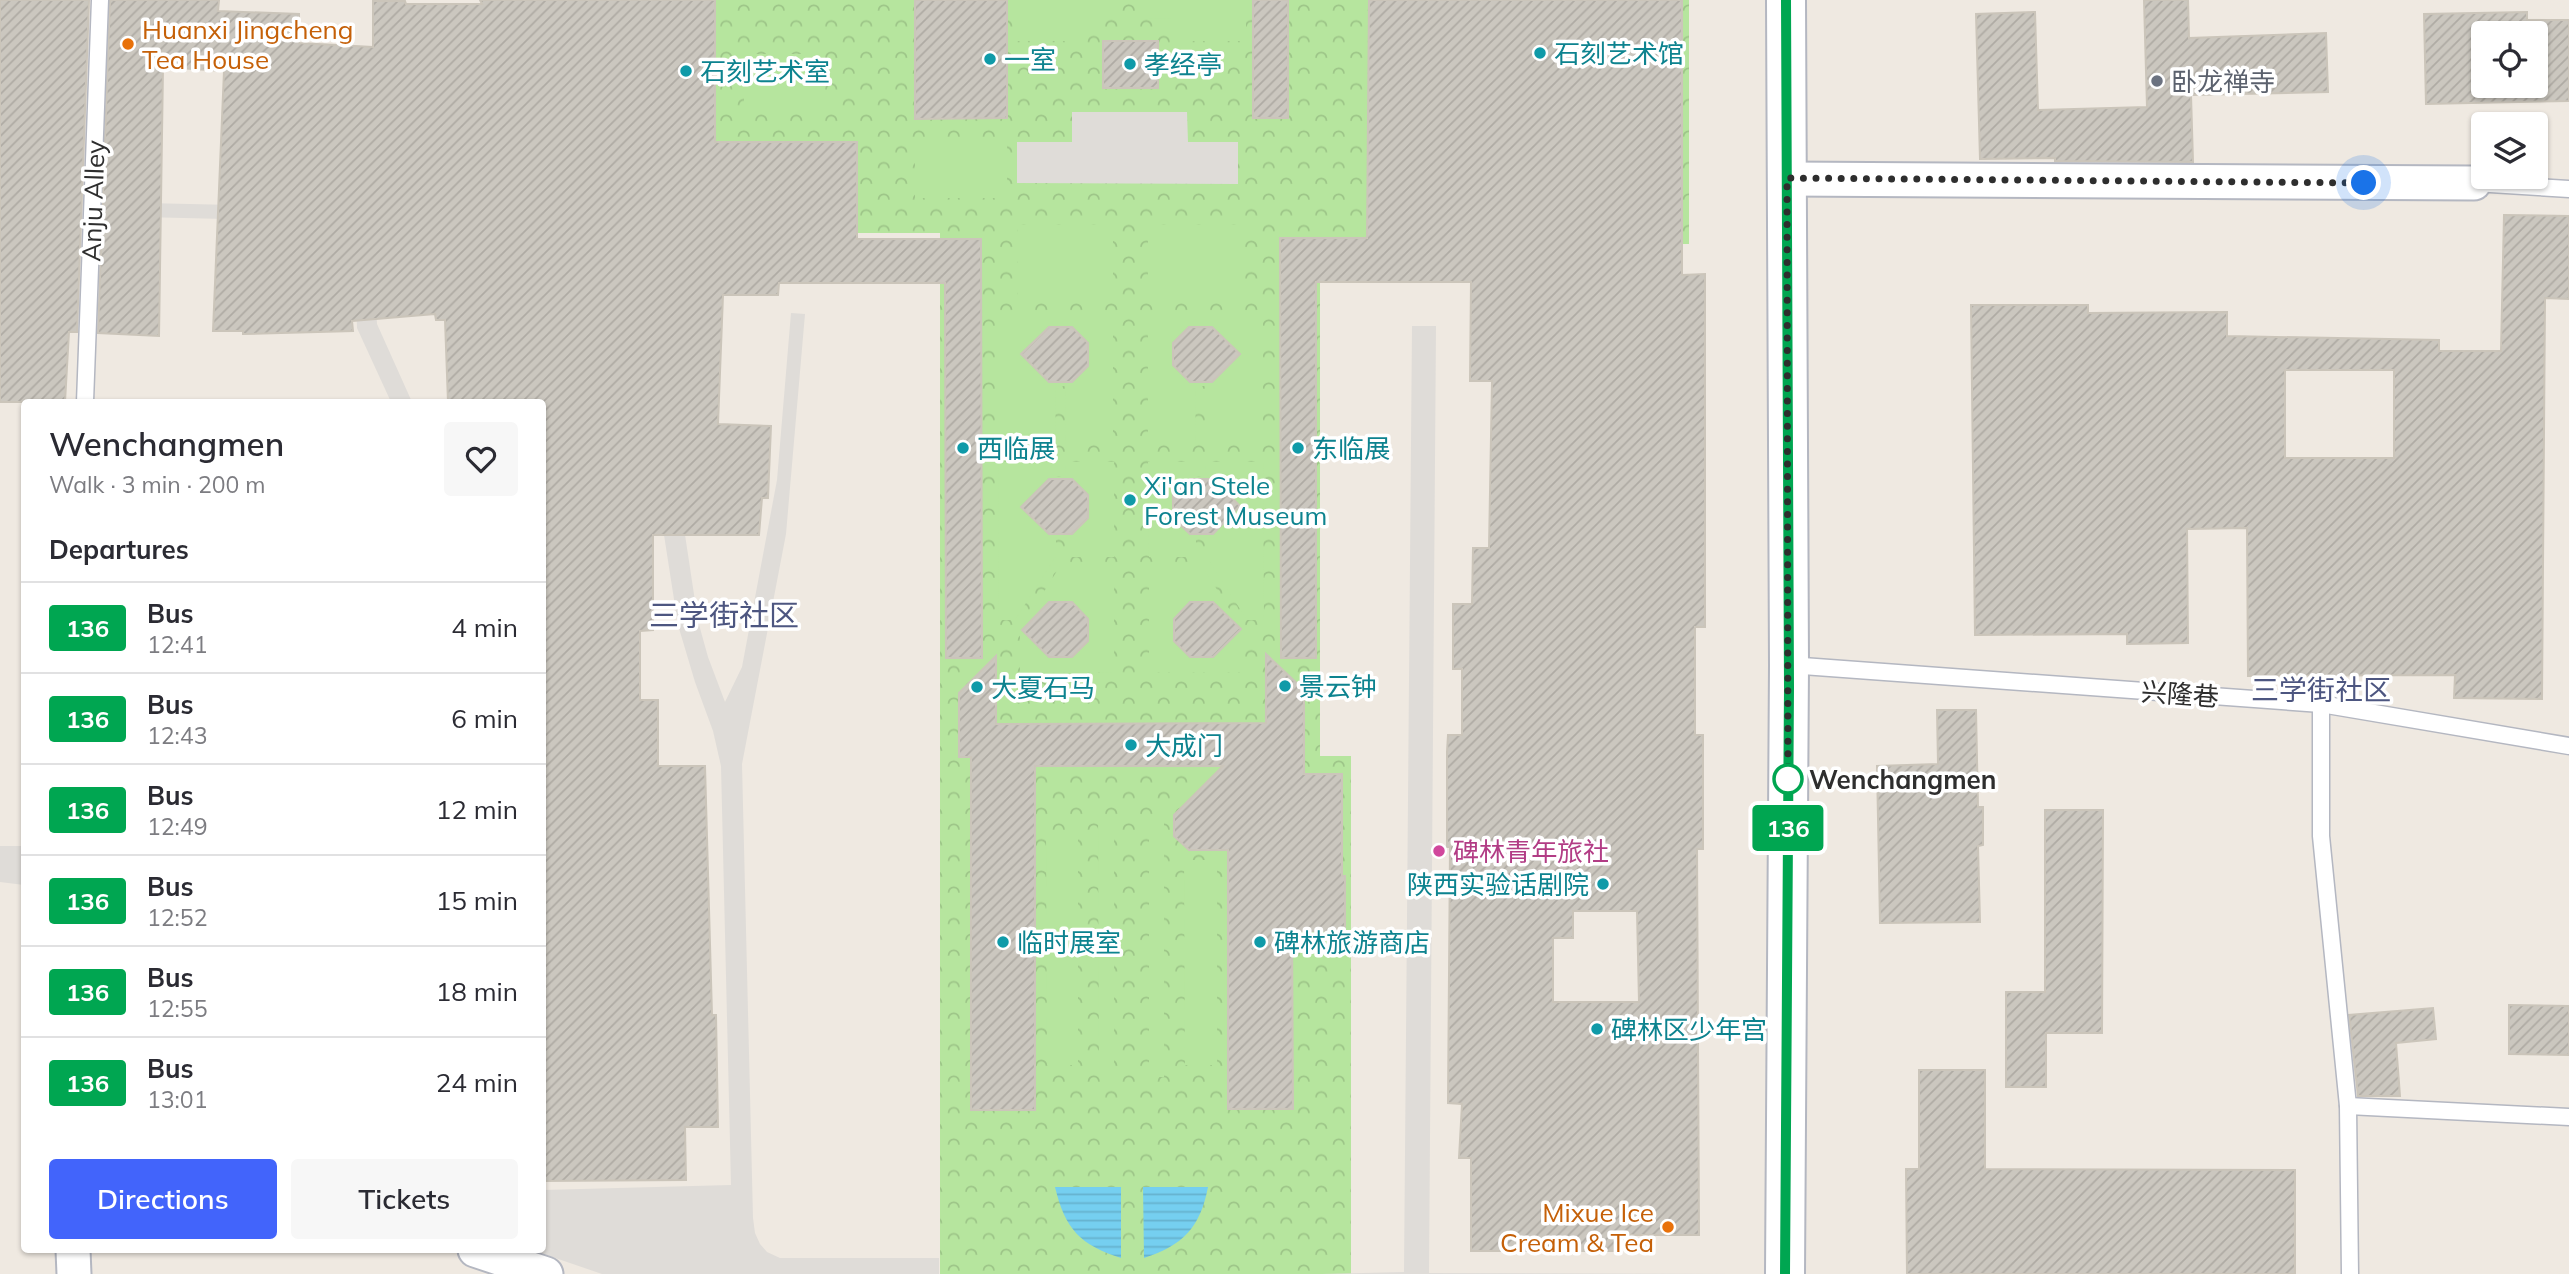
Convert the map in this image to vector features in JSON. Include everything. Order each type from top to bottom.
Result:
[{"type":"main road","points":[[1785,1274],[1789,665],[1786,0]]},
{"type":"street","points":[[1787,178],[2471,183]]},
{"type":"street","points":[[73,1253],[74,1274]]},
{"type":"street","points":[[484,1253],[546,1274]]},
{"type":"lane","name":"Anju Alley","points":[[85,399],[100,0]]},
{"type":"lane","points":[[2548,188],[2569,189]]},
{"type":"lane","name":"兴隆巷","points":[[1789,665],[2321,704],[2569,746]]},
{"type":"lane","points":[[2321,704],[2321,836],[2348,1106],[2350,1274]]},
{"type":"lane","points":[[2348,1106],[2569,1116]]},
{"type":"green space","name":"Xi'an Stele Forest Museum","points":[[655,0],[1689,0],[1689,244],[1437,244],[1437,237],[1320,238],[1320,756],[1351,756],[1351,1274],[940,1274],[940,233],[857,233],[655,203]]},
{"type":"green space","points":[[1014,0],[1112,0],[1112,18],[1087,18],[1087,41],[1014,41]]},
{"type":"green space","points":[[1147,0],[1246,0],[1246,41],[1173,41],[1173,19],[1147,18]]},
{"type":"green space","points":[[744,54],[824,54],[824,114],[744,114]]},
{"type":"green space","points":[[915,142],[1007,142],[1007,198],[915,198]]},
{"type":"green space","points":[[1018,225],[1113,225],[1113,302],[1018,302]]},
{"type":"green space","points":[[1148,225],[1243,225],[1243,302],[1148,302]]},
{"type":"green space","points":[[998,318],[1113,318],[1113,444],[1066,444],[1065,386],[1055,387],[1056,444],[998,444]],"holes":[[[1049,327],[1072,327],[1033,366],[1033,343]]]},
{"type":"green space","points":[[1148,318],[1263,318],[1263,444],[1206,444],[1206,386],[1196,386],[1195,444],[1148,444]],"holes":[[[1189,327],[1212,327],[1229,343],[1229,365],[1212,382],[1190,382],[1173,365]]]},
{"type":"green space","points":[[998,462],[1056,462],[1056,477],[1065,477],[1066,462],[1114,462],[1114,557],[1066,557],[1066,536],[1056,536],[1056,556],[1015,620],[999,620]],"holes":[[[1049,479],[1072,479],[1088,495],[1088,518],[1072,534],[1049,534],[1033,518],[1033,495]]]},
{"type":"green space","points":[[1148,462],[1195,462],[1195,477],[1205,477],[1206,462],[1263,462],[1264,620],[1247,620],[1206,556],[1206,536],[1196,536],[1196,557],[1149,557]],"holes":[[[1190,479],[1213,479],[1228,494],[1229,518],[1213,534],[1190,534],[1173,518],[1173,495]]]},
{"type":"green space","points":[[1060,566],[1114,566],[1114,672],[1020,673],[1020,630]],"holes":[[[1049,602],[1072,602],[1088,619],[1088,641],[1072,657],[1049,657],[1033,641]]]},
{"type":"green space","points":[[1149,566],[1202,566],[1242,629],[1242,672],[1149,672]],"holes":[[[1190,602],[1213,602],[1229,618],[1229,641],[1213,657],[1190,657],[1174,641],[1174,619]]]},
{"type":"green space","points":[[1098,816],[1114,816],[1114,1077],[1099,1077]]},
{"type":"green space","points":[[1149,816],[1164,816],[1164,1077],[1149,1077]]},
{"type":"green space","points":[[1046,835],[1078,835],[1078,1065],[1047,1065]]},
{"type":"green space","points":[[1184,860],[1217,860],[1217,1065],[1185,1065]]},
{"type":"shaded area","points":[[1072,112],[1187,112],[1188,142],[1238,142],[1238,184],[1017,183],[1017,142],[1072,142]]},
{"type":"shaded area","points":[[101,202],[372,208],[377,324],[411,399],[390,399],[357,328],[354,222],[101,216]]},
{"type":"shaded area","points":[[791,313],[805,314],[786,534],[742,764],[755,1233],[767,1252],[780,1258],[939,1258],[939,1274],[602,1274],[541,1253],[546,1253],[546,1190],[731,1185],[721,766],[713,731],[678,625],[655,477],[676,475],[698,621],[725,702],[742,667],[777,480]]},
{"type":"shaded area","points":[[1412,326],[1436,326],[1429,1273],[1732,1274],[1322,1274],[1404,1272]]},
{"type":"shaded area","points":[[0,846],[21,846],[21,885],[0,882]]},
{"type":"water","points":[[1055,1187],[1121,1187],[1121,1258],[1095,1247],[1076,1233],[1064,1214]]},
{"type":"water","points":[[1143,1187],[1208,1187],[1200,1214],[1188,1233],[1169,1247],[1144,1258]]},
{"type":"building","points":[[0,0],[89,0],[77,332],[69,332],[65,399],[0,402]]},
{"type":"building","points":[[110,0],[219,0],[218,11],[299,14],[299,43],[373,47],[373,1],[482,4],[480,0],[715,0],[715,142],[857,142],[857,239],[981,239],[982,658],[946,658],[945,283],[779,283],[778,295],[723,295],[718,424],[771,426],[768,498],[762,498],[759,535],[653,535],[653,630],[640,631],[640,700],[658,700],[658,766],[705,766],[718,1127],[685,1127],[686,1180],[546,1181],[546,399],[448,399],[445,320],[436,320],[435,314],[352,321],[353,331],[243,334],[243,331],[213,331],[224,71],[163,67],[159,336],[98,333]]},
{"type":"building","points":[[915,0],[1007,0],[1007,118],[915,119]]},
{"type":"building","points":[[1253,0],[1288,0],[1288,118],[1253,118]]},
{"type":"building","points":[[1369,0],[1682,0],[1682,275],[1705,274],[1705,627],[1695,627],[1695,735],[1703,735],[1703,849],[1697,849],[1699,1235],[1620,1235],[1621,1251],[1471,1251],[1471,1158],[1459,1158],[1462,1104],[1448,1103],[1450,847],[1447,847],[1447,752],[1448,735],[1462,735],[1462,669],[1453,669],[1453,604],[1472,604],[1473,548],[1489,548],[1492,381],[1470,381],[1471,282],[1316,282],[1316,658],[1281,658],[1280,238],[1367,238]],"holes":[[[1573,911],[1637,911],[1639,1002],[1553,1002],[1553,938],[1573,938]]]},
{"type":"building","points":[[2144,0],[2188,0],[2189,38],[2326,33],[2328,92],[2191,95],[2193,162],[1980,159],[1976,14],[2035,12],[2038,110],[2147,107]]},
{"type":"building","points":[[2527,12],[2527,20],[2569,20],[2569,101],[2426,104],[2424,14]]},
{"type":"building","name":"孝经亭","points":[[1103,41],[1158,41],[1158,88],[1103,88]]},
{"type":"building","points":[[2504,215],[2569,216],[2569,299],[2545,298],[2542,699],[2454,698],[2455,675],[2248,676],[2247,528],[2187,529],[2188,643],[2127,644],[2127,634],[1975,635],[1971,305],[2088,305],[2088,313],[2227,312],[2227,336],[2439,340],[2439,351],[2501,351]],"holes":[[[2285,370],[2394,370],[2394,458],[2285,458]]]},
{"type":"building","points":[[1049,327],[1072,327],[1088,343],[1088,366],[1072,382],[1049,382],[1021,354]]},
{"type":"building","points":[[1189,327],[1212,327],[1240,354],[1212,382],[1190,382],[1173,365],[1173,343]]},
{"type":"building","points":[[1049,479],[1072,479],[1088,495],[1088,518],[1072,534],[1049,534],[1021,507]]},
{"type":"building","points":[[1190,479],[1213,479],[1240,506],[1213,534],[1190,534],[1173,518],[1173,495]]},
{"type":"building","points":[[1049,602],[1072,602],[1088,619],[1088,641],[1072,657],[1049,657],[1022,630]]},
{"type":"building","points":[[1190,602],[1213,602],[1241,629],[1213,657],[1190,657],[1174,641],[1174,619]]},
{"type":"building","points":[[1266,654],[1304,690],[1304,774],[1342,774],[1345,931],[1292,931],[1293,1109],[1228,1109],[1228,850],[1189,850],[1174,836],[1174,815],[1223,766],[1035,766],[1035,1110],[971,1110],[971,757],[959,757],[959,693],[996,656],[996,724],[1266,723]]},
{"type":"building","points":[[1937,710],[1976,710],[1978,807],[1983,807],[1983,845],[1978,846],[1980,922],[1880,923],[1877,766],[1938,764]]},
{"type":"building","points":[[2045,810],[2103,810],[2102,1033],[2046,1033],[2046,1087],[2006,1087],[2006,992],[2045,992]]},
{"type":"building","points":[[2509,1005],[2569,1006],[2569,1055],[2509,1054]]},
{"type":"building","points":[[2433,1008],[2436,1039],[2396,1043],[2400,1096],[2358,1096],[2349,1015]]},
{"type":"building","points":[[1919,1070],[1985,1070],[1985,1169],[2295,1170],[2295,1274],[1907,1274],[1906,1169],[1919,1169]]},
{"type":"bus line","name":"136","points":[[1785,1274],[1789,688],[1786,0]]},
{"type":"place","name":"Huanxi Jingcheng Tea House","points":[[128,44]]},
{"type":"place","name":"石刻艺术馆","points":[[1540,53]]},
{"type":"place","name":"一室","points":[[990,59]]},
{"type":"place","name":"孝经亭","points":[[1130,64]]},
{"type":"place","name":"石刻艺术室","points":[[686,71]]},
{"type":"place","name":"卧龙禅寺","points":[[2157,81]]},
{"type":"place","name":"西临展","points":[[963,448]]},
{"type":"place","name":"东临展","points":[[1298,448]]},
{"type":"place","name":"Xi'an Stele Forest Museum","points":[[1130,500]]},
{"type":"place","name":"景云钟","points":[[1285,686]]},
{"type":"place","name":"大夏石马","points":[[977,687]]},
{"type":"place","name":"大成门","points":[[1131,745]]},
{"type":"place","name":"Wenchangmen","points":[[1788,779]]},
{"type":"place","name":"碑林青年旅社","points":[[1439,851]]},
{"type":"place","name":"陕西实验话剧院","points":[[1603,884]]},
{"type":"place","name":"临时展室","points":[[1003,942]]},
{"type":"place","name":"碑林旅游商店","points":[[1260,942]]},
{"type":"place","name":"碑林区少年宫","points":[[1597,1029]]},
{"type":"place","name":"Mixue Ice Cream & Tea","points":[[1668,1227]]},
{"type":"district","name":"三学街社区","points":[[724,615]]},
{"type":"district","name":"三学街社区","points":[[2321,689]]},
{"type":"route","points":[[1788,779],[1787,178],[2364,183]]}]
